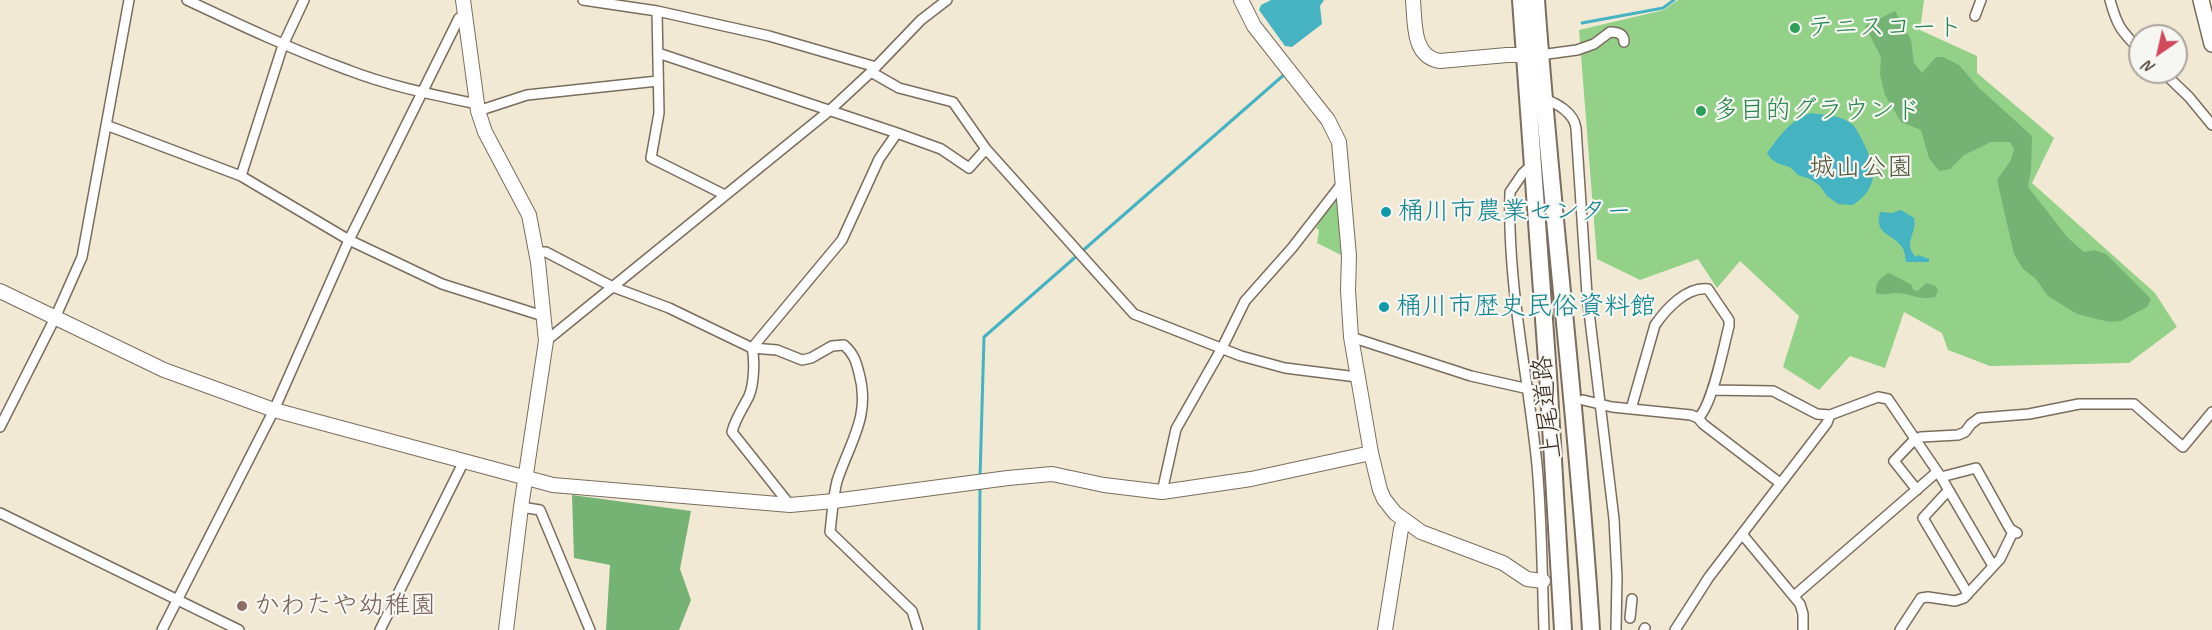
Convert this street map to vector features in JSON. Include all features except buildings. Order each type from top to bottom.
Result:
[{"type":"highway","name":"上尾道路","points":[[1521,0],[1544,99],[1554,225],[1581,483],[1591,630]]},
{"type":"highway","name":"上尾道路","points":[[1536,0],[1533,55],[1533,165],[1563,630]]},
{"type":"main road","points":[[2202,0],[2212,44]]},
{"type":"street","points":[[0,427],[55,318],[82,257],[129,0]]},
{"type":"street","points":[[188,0],[284,45],[350,71],[477,107],[527,95],[658,81]]},
{"type":"street","points":[[241,176],[284,45],[304,0]]},
{"type":"street","points":[[463,0],[477,107],[485,132],[529,215],[536,252],[546,341],[521,507],[506,630]]},
{"type":"street","points":[[583,0],[634,4],[769,36],[874,69],[899,88],[953,102],[986,149],[1134,314],[1241,356],[1286,368],[1357,377]]},
{"type":"street","points":[[546,341],[829,111],[921,20],[947,0]]},
{"type":"street","points":[[1413,0],[1419,46],[1431,59],[1440,61],[1577,50],[1594,44],[1610,32],[1619,33],[1623,36],[1624,42]]},
{"type":"street","points":[[1976,16],[1981,0]]},
{"type":"street","points":[[2110,0],[2116,23],[2128,39]]},
{"type":"street","points":[[1243,1],[1254,26],[1334,129],[1339,142],[1350,256],[1348,290],[1351,337],[1371,453],[1384,499],[1404,521],[1421,532],[1503,563],[1527,579],[1543,581]]},
{"type":"street","points":[[657,11],[659,113],[651,158],[724,195]]},
{"type":"street","points":[[162,630],[274,410],[349,240],[459,18],[465,15]]},
{"type":"street","points":[[658,53],[941,149],[969,168],[986,149]]},
{"type":"street","points":[[2175,84],[2212,125]]},
{"type":"street","points":[[1544,99],[1553,102],[1575,122],[1587,295],[1614,519],[1617,577],[1616,630]]},
{"type":"street","points":[[106,125],[241,176],[349,240],[442,284],[543,316]]},
{"type":"street","points":[[752,348],[842,240],[879,159],[897,133]]},
{"type":"street","points":[[1533,165],[1512,187],[1510,201],[1515,309],[1537,466],[1544,630]]},
{"type":"street","points":[[1162,492],[1176,429],[1245,302],[1292,248],[1344,181]]},
{"type":"street","points":[[536,252],[546,252],[613,287],[669,308],[752,348],[777,350],[802,360],[832,346],[844,345],[854,353],[864,390],[864,407],[837,482],[830,532],[912,611],[918,630]]},
{"type":"street","points":[[1631,409],[1655,325],[1685,294],[1701,288],[1708,289],[1729,320],[1729,326],[1712,390],[1698,418]]},
{"type":"street","points":[[0,291],[164,370],[274,410],[553,485],[790,505],[1052,474],[1104,485],[1162,492],[1251,479],[1371,453]]},
{"type":"street","points":[[1351,337],[1471,376],[1542,392]]},
{"type":"street","points":[[752,348],[754,354],[751,393],[734,423],[732,432],[790,505]]},
{"type":"street","points":[[1712,390],[1773,391],[1817,414],[1830,415],[1878,397],[1888,399],[1950,492],[1993,566]]},
{"type":"street","points":[[1583,400],[1631,409],[1692,415],[1780,483]]},
{"type":"street","points":[[1917,490],[1894,461],[1915,439],[1959,435],[1979,418],[2029,414],[2079,404],[2134,404],[2183,447],[2212,412]]},
{"type":"street","points":[[1675,630],[1709,577],[1827,423],[1830,415]]},
{"type":"street","points":[[380,630],[464,461]]},
{"type":"street","points":[[1794,596],[1917,490],[1939,475],[1976,468],[2015,532],[2000,559],[1965,598],[1955,601],[1921,598],[1900,630]]},
{"type":"street","points":[[1950,492],[1923,518],[1968,594]]},
{"type":"street","points":[[521,507],[540,510],[590,630]]},
{"type":"street","points":[[0,513],[239,630]]},
{"type":"street","points":[[1385,630],[1404,521]]},
{"type":"street","points":[[1742,534],[1794,596],[1802,609],[1803,630]]},
{"type":"street","points":[[1630,618],[1632,599]]},
{"type":"green space","name":"城山公園","points":[[1678,0],[1924,0],[1920,30],[1977,56],[1977,73],[2054,138],[2032,183],[2155,293],[2177,327],[2129,363],[1990,366],[1948,350],[1942,333],[1904,312],[1885,368],[1850,356],[1819,390],[1783,367],[1799,316],[1740,261],[1717,288],[1698,259],[1640,280],[1597,259],[1579,30],[1664,10]]},
{"type":"green space","points":[[1895,11],[1911,40],[1914,63],[1922,73],[1936,57],[1943,57],[1959,65],[1979,88],[2032,136],[2028,187],[2068,238],[2084,252],[2094,250],[2106,254],[2151,299],[2147,307],[2121,321],[2109,322],[2077,314],[2048,296],[2035,278],[2023,269],[2014,254],[1997,180],[2011,160],[2014,149],[2010,142],[1991,142],[1964,155],[1950,169],[1939,171],[1929,158],[1921,130],[1901,122],[1885,95],[1880,74],[1881,57],[1865,26]]},
{"type":"green space","points":[[1336,196],[1339,197],[1345,257],[1317,243],[1319,230],[1316,228]]},
{"type":"green space","points":[[1889,273],[1912,285],[1913,290],[1918,291],[1926,283],[1935,286],[1938,290],[1935,297],[1876,293],[1879,281]]},
{"type":"green space","points":[[572,495],[691,511],[680,569],[691,600],[679,630],[606,630],[610,565],[574,558]]},
{"type":"water","points":[[1271,0],[1324,0],[1320,6],[1322,24],[1292,47],[1285,46],[1259,10],[1261,5]]},
{"type":"water","points":[[1811,113],[1848,121],[1856,128],[1864,144],[1871,162],[1873,178],[1867,192],[1853,205],[1838,204],[1827,196],[1819,185],[1798,175],[1790,167],[1779,164],[1767,153],[1791,124]]},
{"type":"water","points":[[1901,210],[1914,218],[1910,243],[1912,252],[1916,257],[1918,255],[1929,259],[1929,262],[1906,262],[1902,247],[1882,229],[1879,220],[1880,212],[1892,213]]},
{"type":"waterway","points":[[1582,23],[1663,8],[1674,0]]},
{"type":"waterway","points":[[980,478],[984,337],[1286,73]]},
{"type":"waterway","points":[[979,630],[980,485]]},
{"type":"place","name":"テニスコート","points":[[1795,28]]},
{"type":"place","name":"多目的グラウンド","points":[[1701,111]]},
{"type":"place","name":"桶川市農業センター","points":[[1386,212]]},
{"type":"place","name":"桶川市歴史民俗資料館","points":[[1384,307]]},
{"type":"place","name":"かわたや幼稚園","points":[[242,606]]}]
